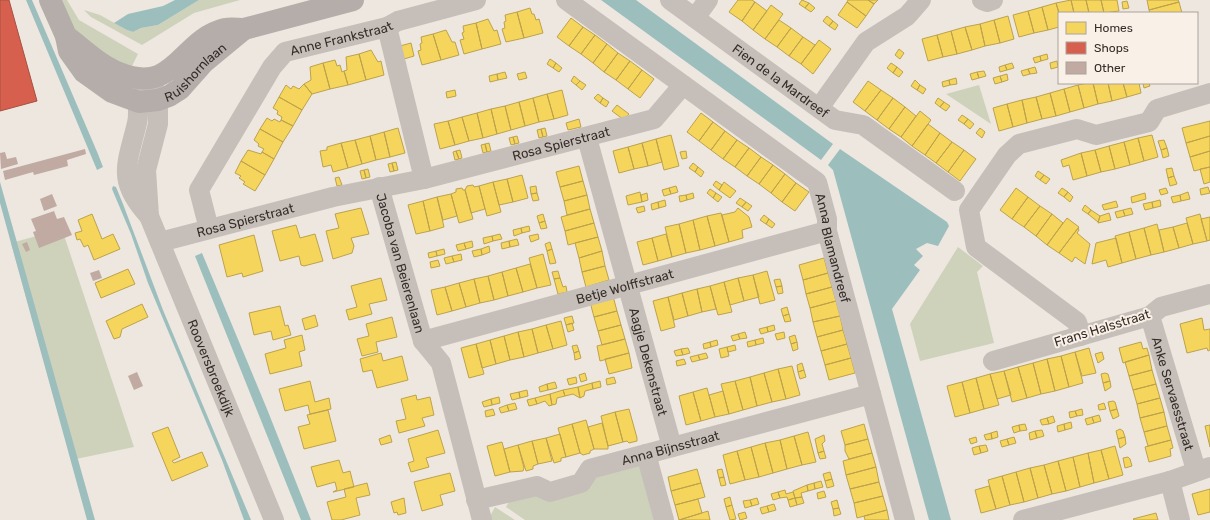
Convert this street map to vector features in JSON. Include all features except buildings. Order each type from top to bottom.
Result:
[{"type":"main road","points":[[50,0],[66,36],[72,57],[84,72],[112,92],[149,101]]},
{"type":"main road","name":"Ruishornlaan","points":[[151,79],[166,73],[199,43],[226,29],[244,28],[353,0]]},
{"type":"main road","name":"Ruishornlaan","points":[[149,101],[169,96],[180,89],[204,62],[244,28]]},
{"type":"main road","points":[[66,36],[103,64],[119,73],[139,78],[151,79]]},
{"type":"street","name":"Anne Frankstraat","points":[[208,229],[199,190],[272,67],[285,52],[387,27],[398,21],[476,0]]},
{"type":"street","name":"Anna Blamandreef","points":[[566,0],[817,182],[827,219],[827,231],[905,520]]},
{"type":"street","name":"Fien de la Mardreef","points":[[670,0],[835,120],[863,125],[955,191]]},
{"type":"street","points":[[695,18],[708,0]]},
{"type":"street","points":[[819,108],[866,42],[907,16],[921,0]]},
{"type":"street","points":[[982,0],[986,2],[993,0]]},
{"type":"street","points":[[387,27],[424,179]]},
{"type":"street","name":"Rooversbroekdijk","points":[[151,79],[149,101],[138,121],[128,152],[126,172],[130,190],[137,203],[149,216],[274,520]]},
{"type":"street","name":"Rosa Spierstraat","points":[[160,242],[333,197],[424,179],[587,138],[654,119],[683,85]]},
{"type":"street","points":[[1081,336],[1077,322],[976,247],[969,210],[1007,155],[1018,144],[1077,129],[1096,136],[1135,126],[1149,122],[1157,109],[1210,93]]},
{"type":"street","name":"Aagje Dekenstraat","points":[[587,138],[672,447]]},
{"type":"street","points":[[139,161],[143,140]]},
{"type":"street","name":"Jacoba van Beierenlaan","points":[[379,188],[423,341],[440,363],[482,520]]},
{"type":"street","name":"Betje Wolffstraat","points":[[423,341],[827,231]]},
{"type":"street","name":"Frans Halsstraat","points":[[993,361],[1150,316],[1161,307],[1210,294]]},
{"type":"street","name":"Anke Servaesstraat","points":[[1023,520],[1170,481],[1203,468],[1150,316]]},
{"type":"street","name":"Anna Bijnsstraat","points":[[476,500],[537,486],[550,492],[581,483],[590,469],[871,394]]},
{"type":"street","points":[[646,454],[664,520]]},
{"type":"street","points":[[1170,481],[1180,520]]},
{"type":"green space","points":[[61,0],[67,0],[79,20],[138,54],[131,68],[89,46],[70,23]]},
{"type":"green space","points":[[199,0],[240,0],[194,13],[142,45],[91,17],[84,10],[100,15],[133,32],[141,28],[158,25]]},
{"type":"green space","points":[[979,85],[991,124],[946,94]]},
{"type":"green space","points":[[62,229],[134,447],[71,460],[11,243]]},
{"type":"green space","points":[[958,247],[983,266],[977,272],[994,343],[920,361],[910,324]]},
{"type":"green space","points":[[646,463],[662,520],[525,520],[506,507],[510,500]]},
{"type":"green space","points":[[495,507],[515,520],[488,520]]},
{"type":"water","points":[[26,0],[32,0],[98,154],[103,167],[97,170]]},
{"type":"water","points":[[175,0],[199,0],[158,25],[141,28],[133,32],[114,23],[128,14],[163,6]]},
{"type":"water","points":[[601,0],[636,0],[833,144],[821,160]]},
{"type":"water","points":[[840,149],[947,222],[949,226],[938,246],[927,243],[916,249],[923,256],[914,265],[920,270],[892,309],[951,520],[929,520],[833,170],[828,165]]},
{"type":"water","points":[[0,182],[95,520],[87,520],[0,203]]},
{"type":"water","points":[[113,186],[116,187],[163,310],[251,520],[244,520],[222,460],[148,283],[131,234],[112,189]]},
{"type":"water","points":[[202,253],[267,409],[311,520],[301,520],[195,256]]}]
